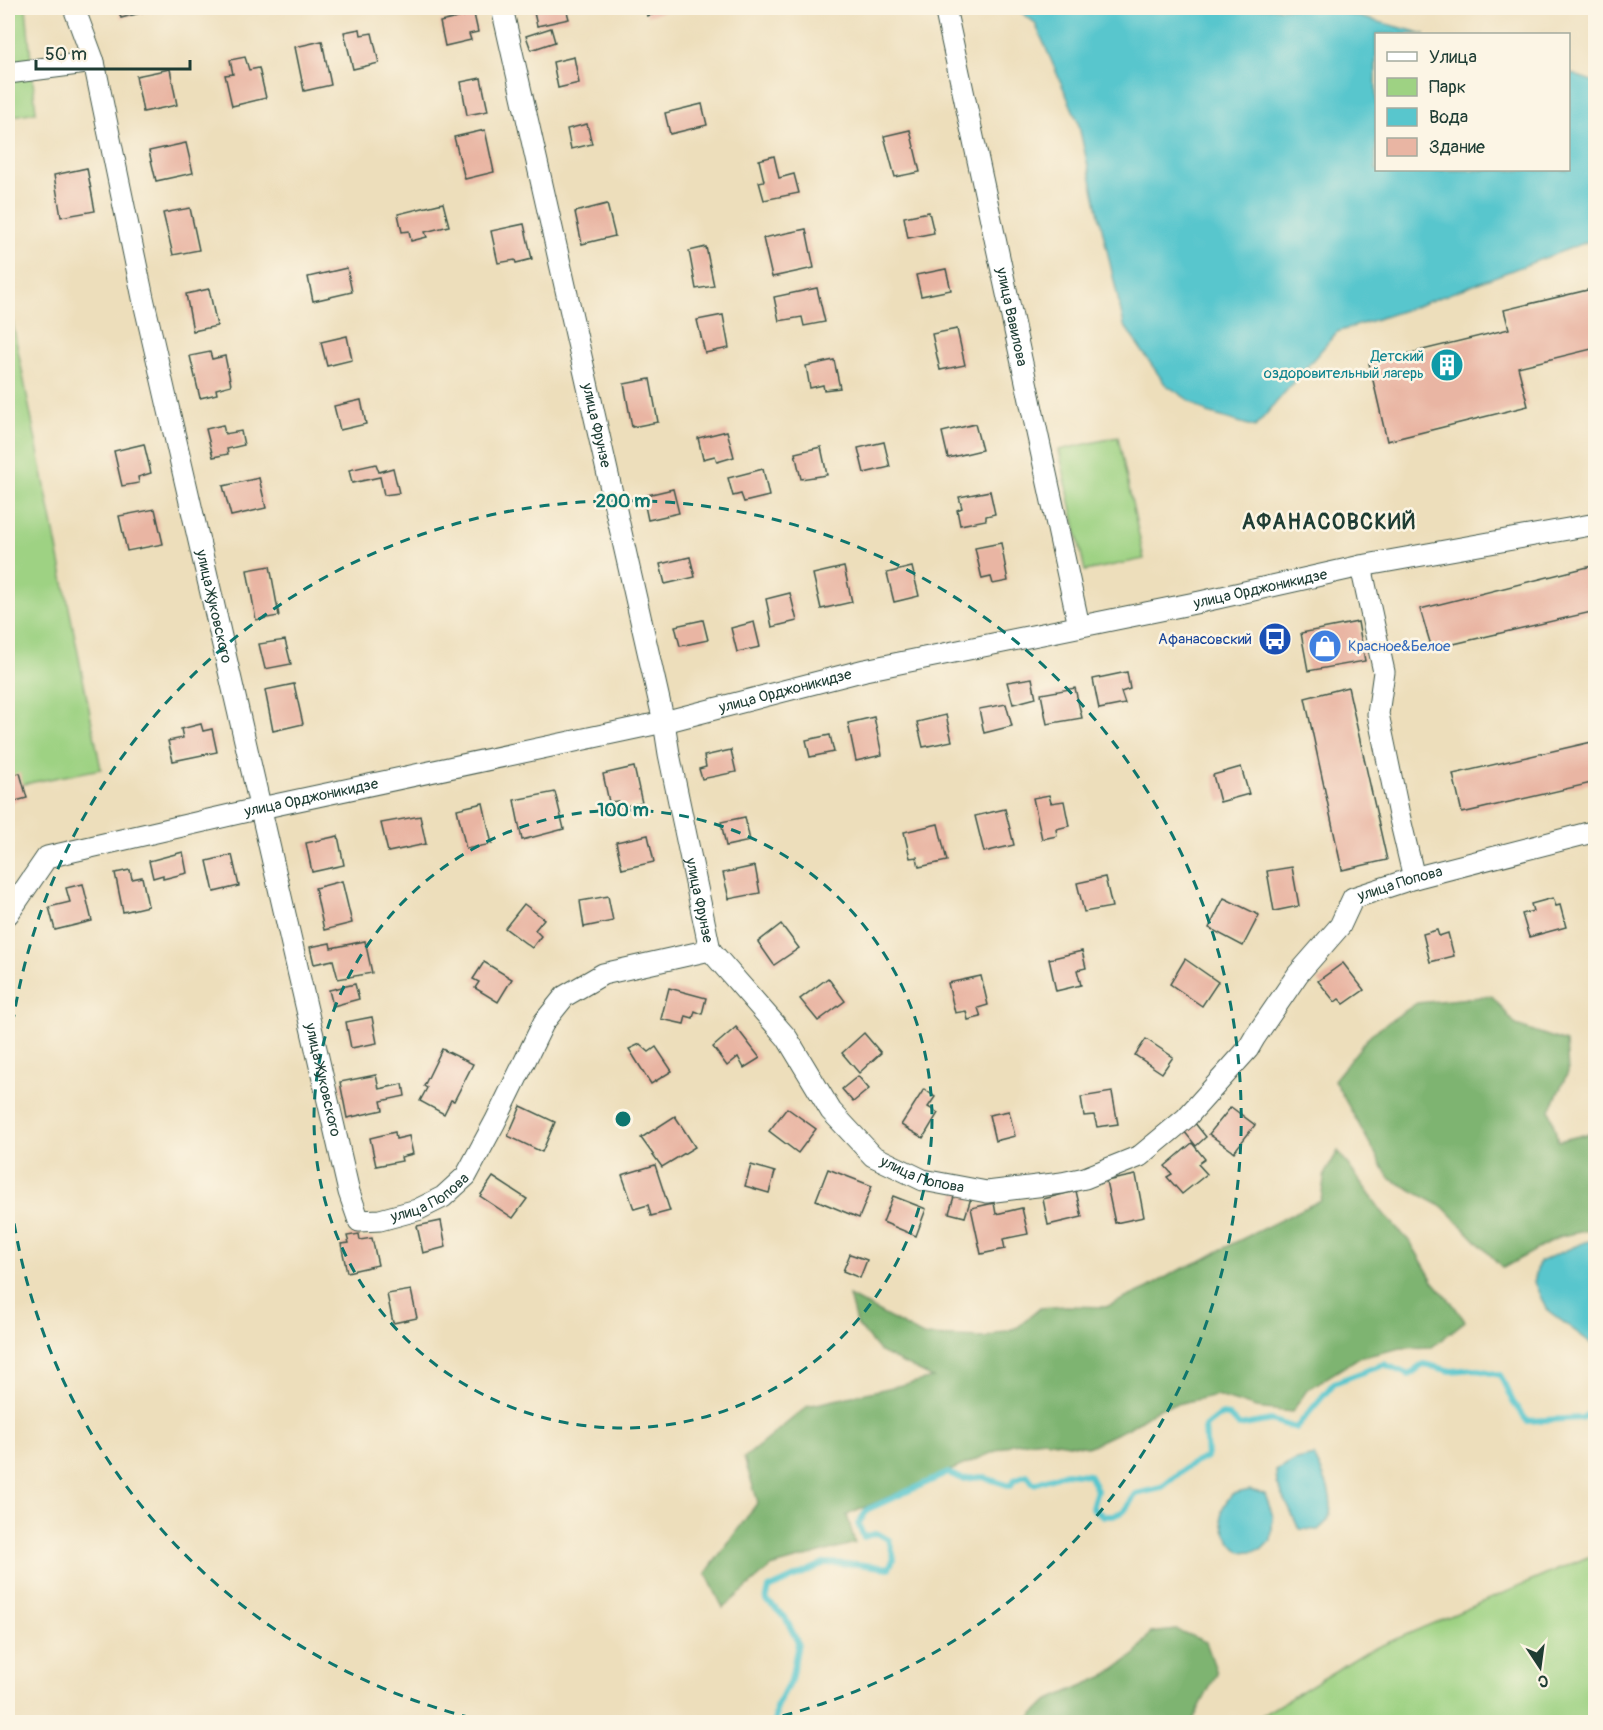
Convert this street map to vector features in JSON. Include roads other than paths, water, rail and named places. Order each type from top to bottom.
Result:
[{"type":"street","name":"улица Жуковского","points":[[74,8],[94,62],[143,298],[352,1205]]},
{"type":"street","name":"улица Фрунзе","points":[[501,8],[664,722],[710,950]]},
{"type":"street","name":"улица Вавилова","points":[[945,8],[1079,626]]},
{"type":"street","points":[[8,73],[94,62]]},
{"type":"street","name":"улица Орджоникидзе","points":[[8,914],[47,857],[261,808],[664,722],[865,670],[1200,602],[1361,566],[1596,524]]},
{"type":"street","points":[[1361,566],[1384,672],[1378,714],[1414,878]]},
{"type":"street","name":"улица Попова","points":[[352,1205],[359,1221],[380,1220],[417,1210],[443,1197],[465,1176],[495,1122],[544,1022],[565,996],[603,974],[710,950],[787,1038],[831,1111],[873,1156],[923,1180],[987,1192],[1085,1178],[1140,1156],[1186,1119],[1248,1049],[1298,974],[1340,926],[1353,898],[1414,878],[1596,831]]},
{"type":"water","points":[[1016,8],[1325,8],[1421,33],[1375,33],[1375,171],[1570,171],[1570,73],[1595,82],[1595,239],[1417,306],[1337,332],[1255,427],[1208,413],[1165,384],[1124,325],[1078,122],[1035,23]]},
{"type":"water","points":[[1596,1240],[1595,1346],[1546,1309],[1534,1282],[1539,1262],[1585,1242]]},
{"type":"water","points":[[1314,1456],[1328,1487],[1330,1512],[1328,1520],[1318,1530],[1299,1529],[1277,1483],[1276,1471],[1296,1460]]},
{"type":"water","points":[[1250,1490],[1265,1494],[1273,1516],[1271,1540],[1261,1550],[1241,1552],[1226,1534],[1222,1523],[1222,1511],[1232,1494]]},
{"type":"waterway","points":[[775,1722],[776,1707],[791,1680],[798,1643],[785,1617],[766,1600],[769,1589],[825,1563],[889,1568],[894,1558],[889,1540],[877,1533],[864,1537],[858,1524],[868,1509],[948,1473],[963,1479],[982,1477],[1011,1486],[1014,1480],[1027,1475],[1034,1484],[1066,1473],[1089,1475],[1097,1490],[1092,1508],[1104,1516],[1113,1516],[1124,1511],[1136,1494],[1161,1488],[1188,1466],[1207,1457],[1205,1427],[1220,1415],[1229,1416],[1239,1426],[1271,1420],[1296,1428],[1334,1383],[1384,1364],[1409,1375],[1424,1364],[1451,1371],[1474,1369],[1500,1375],[1513,1402],[1527,1421],[1582,1418],[1596,1409]]},
{"type":"place","name":"Детский оздоровительный лагерь","points":[[1447,365]]},
{"type":"place","name":"Афанасовский","points":[[1275,639]]},
{"type":"place","name":"Красное&Белое","points":[[1325,646]]},
{"type":"district","name":"АФАНАСОВСКИЙ","points":[[1329,522]]}]
